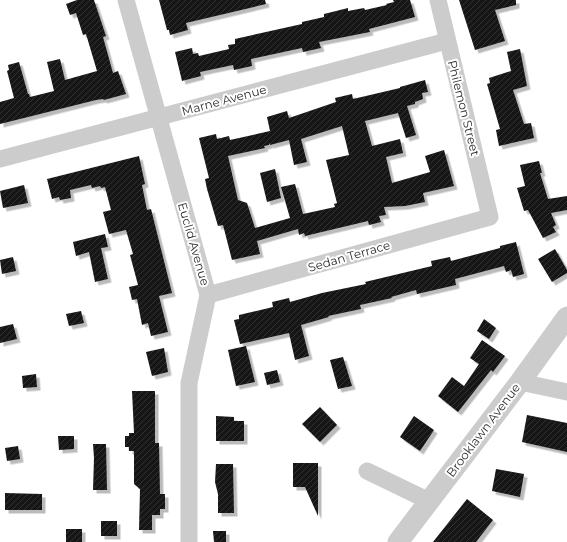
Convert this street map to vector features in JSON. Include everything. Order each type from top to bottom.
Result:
[{"type":"street","name":"Euclid Avenue","points":[[126,0],[208,295],[189,383],[189,542]]},
{"type":"street","name":"Philemon Street","points":[[438,0],[490,217]]},
{"type":"street","name":"Marne Avenue","points":[[0,159],[447,41]]},
{"type":"street","name":"Sedan Terrace","points":[[208,295],[490,217]]},
{"type":"street","name":"Brooklawn Avenue","points":[[398,542],[520,382],[567,317]]},
{"type":"street","points":[[520,382],[567,392]]},
{"type":"street","points":[[367,471],[429,501]]},
{"type":"building","points":[[77,0],[94,0],[106,36],[103,37],[113,73],[118,71],[126,94],[0,124],[0,102],[14,98],[7,71],[9,70],[8,65],[19,62],[30,97],[54,91],[47,62],[60,59],[65,80],[97,71],[86,34],[83,35],[76,13],[70,15],[66,4]]},
{"type":"building","points":[[159,0],[265,0],[266,4],[186,23],[188,30],[170,35],[169,30],[167,30]]},
{"type":"building","points":[[393,0],[410,0],[415,17],[369,29],[370,32],[319,42],[321,48],[303,52],[302,48],[251,59],[252,66],[234,70],[233,65],[200,72],[201,76],[182,81],[175,52],[192,48],[193,54],[198,53],[199,56],[229,49],[228,45],[235,44],[235,39],[302,24],[302,22],[324,17],[324,14],[348,8],[348,11],[364,8],[365,10],[387,5],[386,4],[394,2]]},
{"type":"building","points":[[459,0],[516,0],[516,5],[495,10],[505,41],[475,50]]},
{"type":"building","points":[[520,49],[527,86],[513,90],[524,124],[531,123],[534,138],[499,146],[496,130],[500,129],[487,84],[490,83],[489,78],[511,71],[507,52]]},
{"type":"building","points":[[425,80],[428,92],[422,93],[423,99],[415,102],[415,104],[407,106],[416,135],[406,138],[398,113],[365,121],[372,146],[400,139],[403,153],[386,157],[392,183],[430,172],[425,156],[444,150],[454,186],[423,193],[425,202],[405,206],[384,207],[386,215],[379,216],[381,222],[369,225],[368,221],[305,236],[304,233],[299,235],[298,229],[257,241],[260,254],[232,260],[223,225],[218,226],[207,189],[205,179],[209,178],[199,138],[216,134],[217,139],[229,136],[230,140],[270,131],[267,117],[287,111],[289,118],[336,102],[335,98],[352,94],[353,99]],"holes":[[[342,126],[349,155],[326,160],[337,203],[334,204],[335,207],[303,214],[295,184],[281,187],[290,218],[255,228],[247,203],[238,200],[228,156],[265,148],[264,146],[269,145],[269,143],[270,145],[289,140],[294,165],[307,162],[301,139]]]},
{"type":"building","points":[[139,156],[145,184],[142,185],[147,210],[151,209],[172,293],[159,296],[168,332],[151,336],[148,323],[142,325],[137,299],[132,300],[129,287],[138,285],[130,255],[133,254],[126,230],[109,234],[103,212],[111,210],[105,187],[101,188],[100,186],[92,188],[91,185],[70,190],[71,198],[60,200],[59,197],[52,199],[47,179]]},
{"type":"building","points":[[539,161],[542,173],[540,173],[548,199],[567,196],[567,210],[551,213],[556,225],[553,227],[556,232],[543,238],[528,210],[524,211],[517,188],[525,186],[520,165]]},
{"type":"building","points":[[275,169],[281,198],[267,202],[260,173]]},
{"type":"building","points":[[24,185],[28,203],[3,208],[0,191]]},
{"type":"building","points":[[105,234],[108,247],[101,248],[108,279],[95,282],[89,252],[76,256],[73,242]]},
{"type":"building","points":[[516,242],[524,274],[513,277],[511,270],[506,272],[504,266],[455,279],[456,285],[417,294],[416,290],[391,297],[392,298],[360,305],[361,309],[328,316],[329,317],[301,325],[309,356],[295,360],[289,333],[240,344],[234,320],[239,319],[239,315],[273,307],[272,302],[289,298],[290,302],[322,293],[366,284],[365,282],[432,266],[431,261],[450,257],[451,261],[500,248],[500,246]]},
{"type":"building","points":[[555,249],[567,270],[567,273],[552,282],[538,259]]},
{"type":"building","points":[[13,257],[16,271],[2,274],[0,260]]},
{"type":"building","points":[[81,311],[84,323],[69,326],[66,314]]},
{"type":"building","points":[[484,319],[496,328],[489,339],[477,331]]},
{"type":"building","points":[[13,324],[17,339],[0,343],[0,327]]},
{"type":"building","points":[[482,340],[505,356],[493,372],[491,370],[458,412],[438,396],[452,377],[464,386],[479,364],[470,358]]},
{"type":"building","points":[[246,346],[255,382],[236,386],[228,350]]},
{"type":"building","points":[[164,348],[168,372],[152,376],[146,352]]},
{"type":"building","points":[[343,357],[352,386],[338,389],[330,360]]},
{"type":"building","points":[[277,370],[280,382],[267,385],[264,373]]},
{"type":"building","points":[[36,374],[37,387],[23,388],[22,376]]},
{"type":"building","points":[[132,391],[155,391],[155,443],[159,443],[160,494],[165,494],[165,509],[160,509],[160,515],[152,515],[152,530],[139,530],[140,489],[134,484],[134,451],[129,451],[129,447],[125,447],[125,436],[129,436],[129,433],[134,433]]},
{"type":"building","points":[[320,407],[337,425],[320,442],[302,424]]},
{"type":"building","points":[[527,415],[567,423],[567,452],[522,442]]},
{"type":"building","points":[[216,416],[234,417],[234,421],[244,421],[244,441],[216,441]]},
{"type":"building","points":[[414,416],[434,430],[420,451],[400,437]]},
{"type":"building","points":[[58,436],[74,436],[74,449],[59,450]]},
{"type":"building","points":[[93,444],[106,444],[107,490],[93,490]]},
{"type":"building","points":[[18,446],[20,459],[7,461],[5,448]]},
{"type":"building","points":[[293,463],[318,463],[318,516],[305,487],[293,487]]},
{"type":"building","points":[[216,464],[233,464],[234,513],[218,513],[218,494],[215,482]]},
{"type":"building","points":[[496,469],[524,474],[520,497],[492,491]]},
{"type":"building","points":[[5,493],[42,494],[42,510],[5,510]]},
{"type":"building","points":[[467,499],[493,520],[476,542],[433,542]]},
{"type":"building","points":[[101,521],[117,521],[117,536],[101,536]]},
{"type":"building","points":[[66,529],[82,529],[82,542],[66,542]]},
{"type":"building","points":[[213,531],[226,531],[226,542],[214,542]]}]
